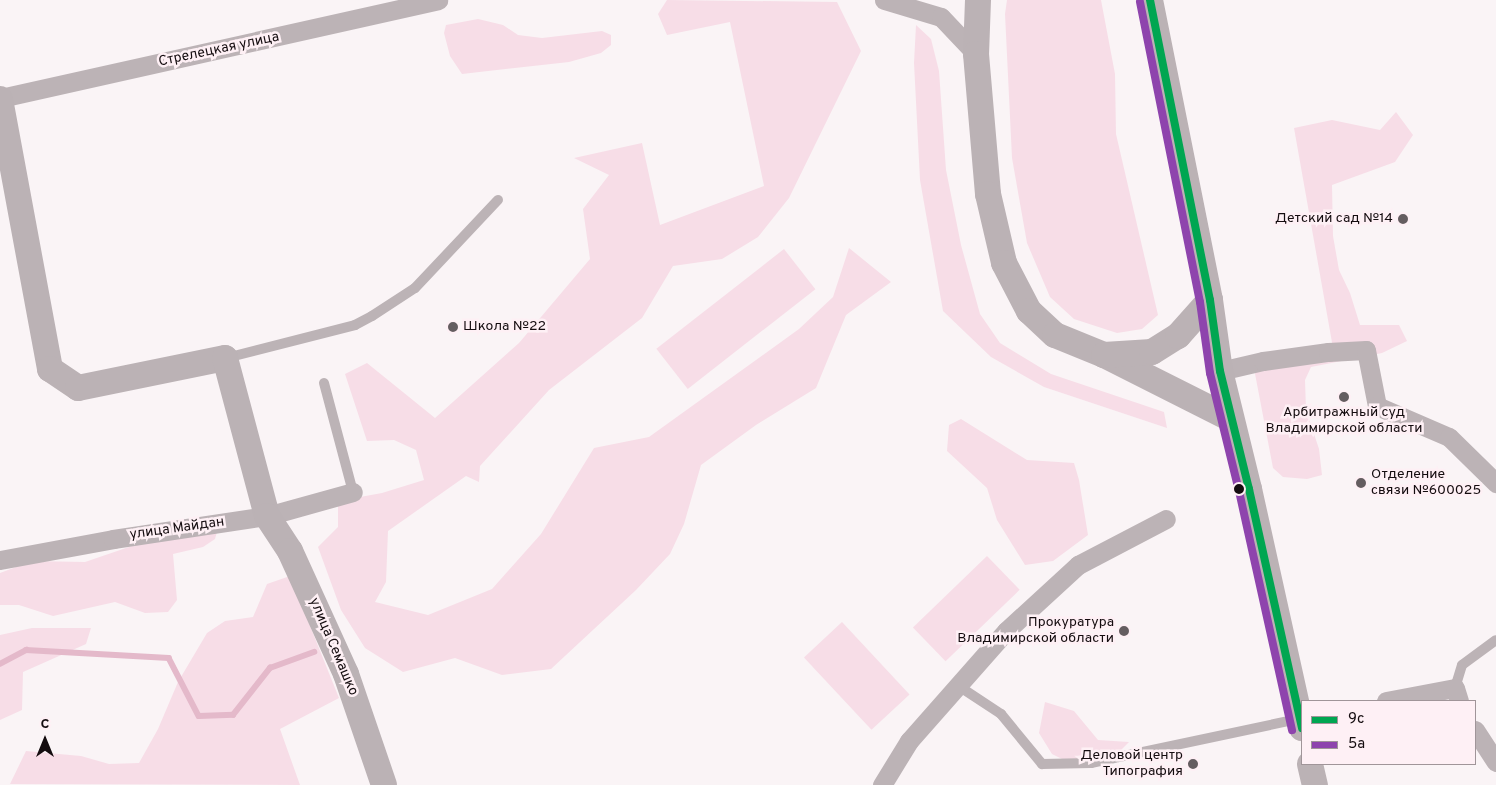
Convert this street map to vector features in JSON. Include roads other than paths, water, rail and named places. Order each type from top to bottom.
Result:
[{"type":"main road","points":[[978,0],[976,54],[988,194],[1004,263],[1028,311],[1055,334],[1104,355],[1231,419]]},
{"type":"main road","points":[[1150,0],[1210,300],[1220,371],[1301,717]]},
{"type":"main road","points":[[1159,52],[1170,0]]},
{"type":"main road","points":[[1,99],[50,369],[78,388],[225,358]]},
{"type":"main road","points":[[1104,355],[1152,352],[1178,336],[1210,300]]},
{"type":"main road","name":"улица Семашко","points":[[225,358],[267,516],[290,551],[346,674],[384,785]]},
{"type":"main road","points":[[1310,765],[1315,785]]},
{"type":"street","name":"Стрелецкая улица","points":[[1,99],[438,0]]},
{"type":"street","points":[[884,0],[912,3],[940,17],[976,54]]},
{"type":"street","points":[[1220,371],[1272,360],[1328,352],[1366,350],[1377,406],[1448,437],[1495,482]]},
{"type":"street","name":"улица Майдан","points":[[0,560],[113,539],[267,516],[353,492]]},
{"type":"street","points":[[882,785],[909,741],[1006,631],[1078,565],[1166,519]]},
{"type":"street","points":[[1396,700],[1457,694]]},
{"type":"street","points":[[1476,732],[1496,762]]},
{"type":"lane","points":[[225,358],[339,329],[372,316],[415,288],[498,200]]},
{"type":"lane","points":[[324,383],[353,492]]},
{"type":"lane","points":[[1457,694],[1462,665],[1496,640]]},
{"type":"lane","points":[[957,685],[1001,714],[1042,764],[1091,763],[1301,721]]},
{"type":"waterway","points":[[0,664],[26,650],[169,658],[199,716],[233,715],[270,668],[314,652]]},
{"type":"place","name":"Детский сад №14","points":[[1403,219]]},
{"type":"place","name":"Школа №22","points":[[453,327]]},
{"type":"place","name":"Арбитражный суд Владимирской области","points":[[1344,397]]},
{"type":"place","name":"Отделение связи №600025","points":[[1361,483]]},
{"type":"place","name":"Прокуратура Владимирской области","points":[[1124,631]]},
{"type":"place","name":"Деловой центр Типография","points":[[1193,764]]}]
